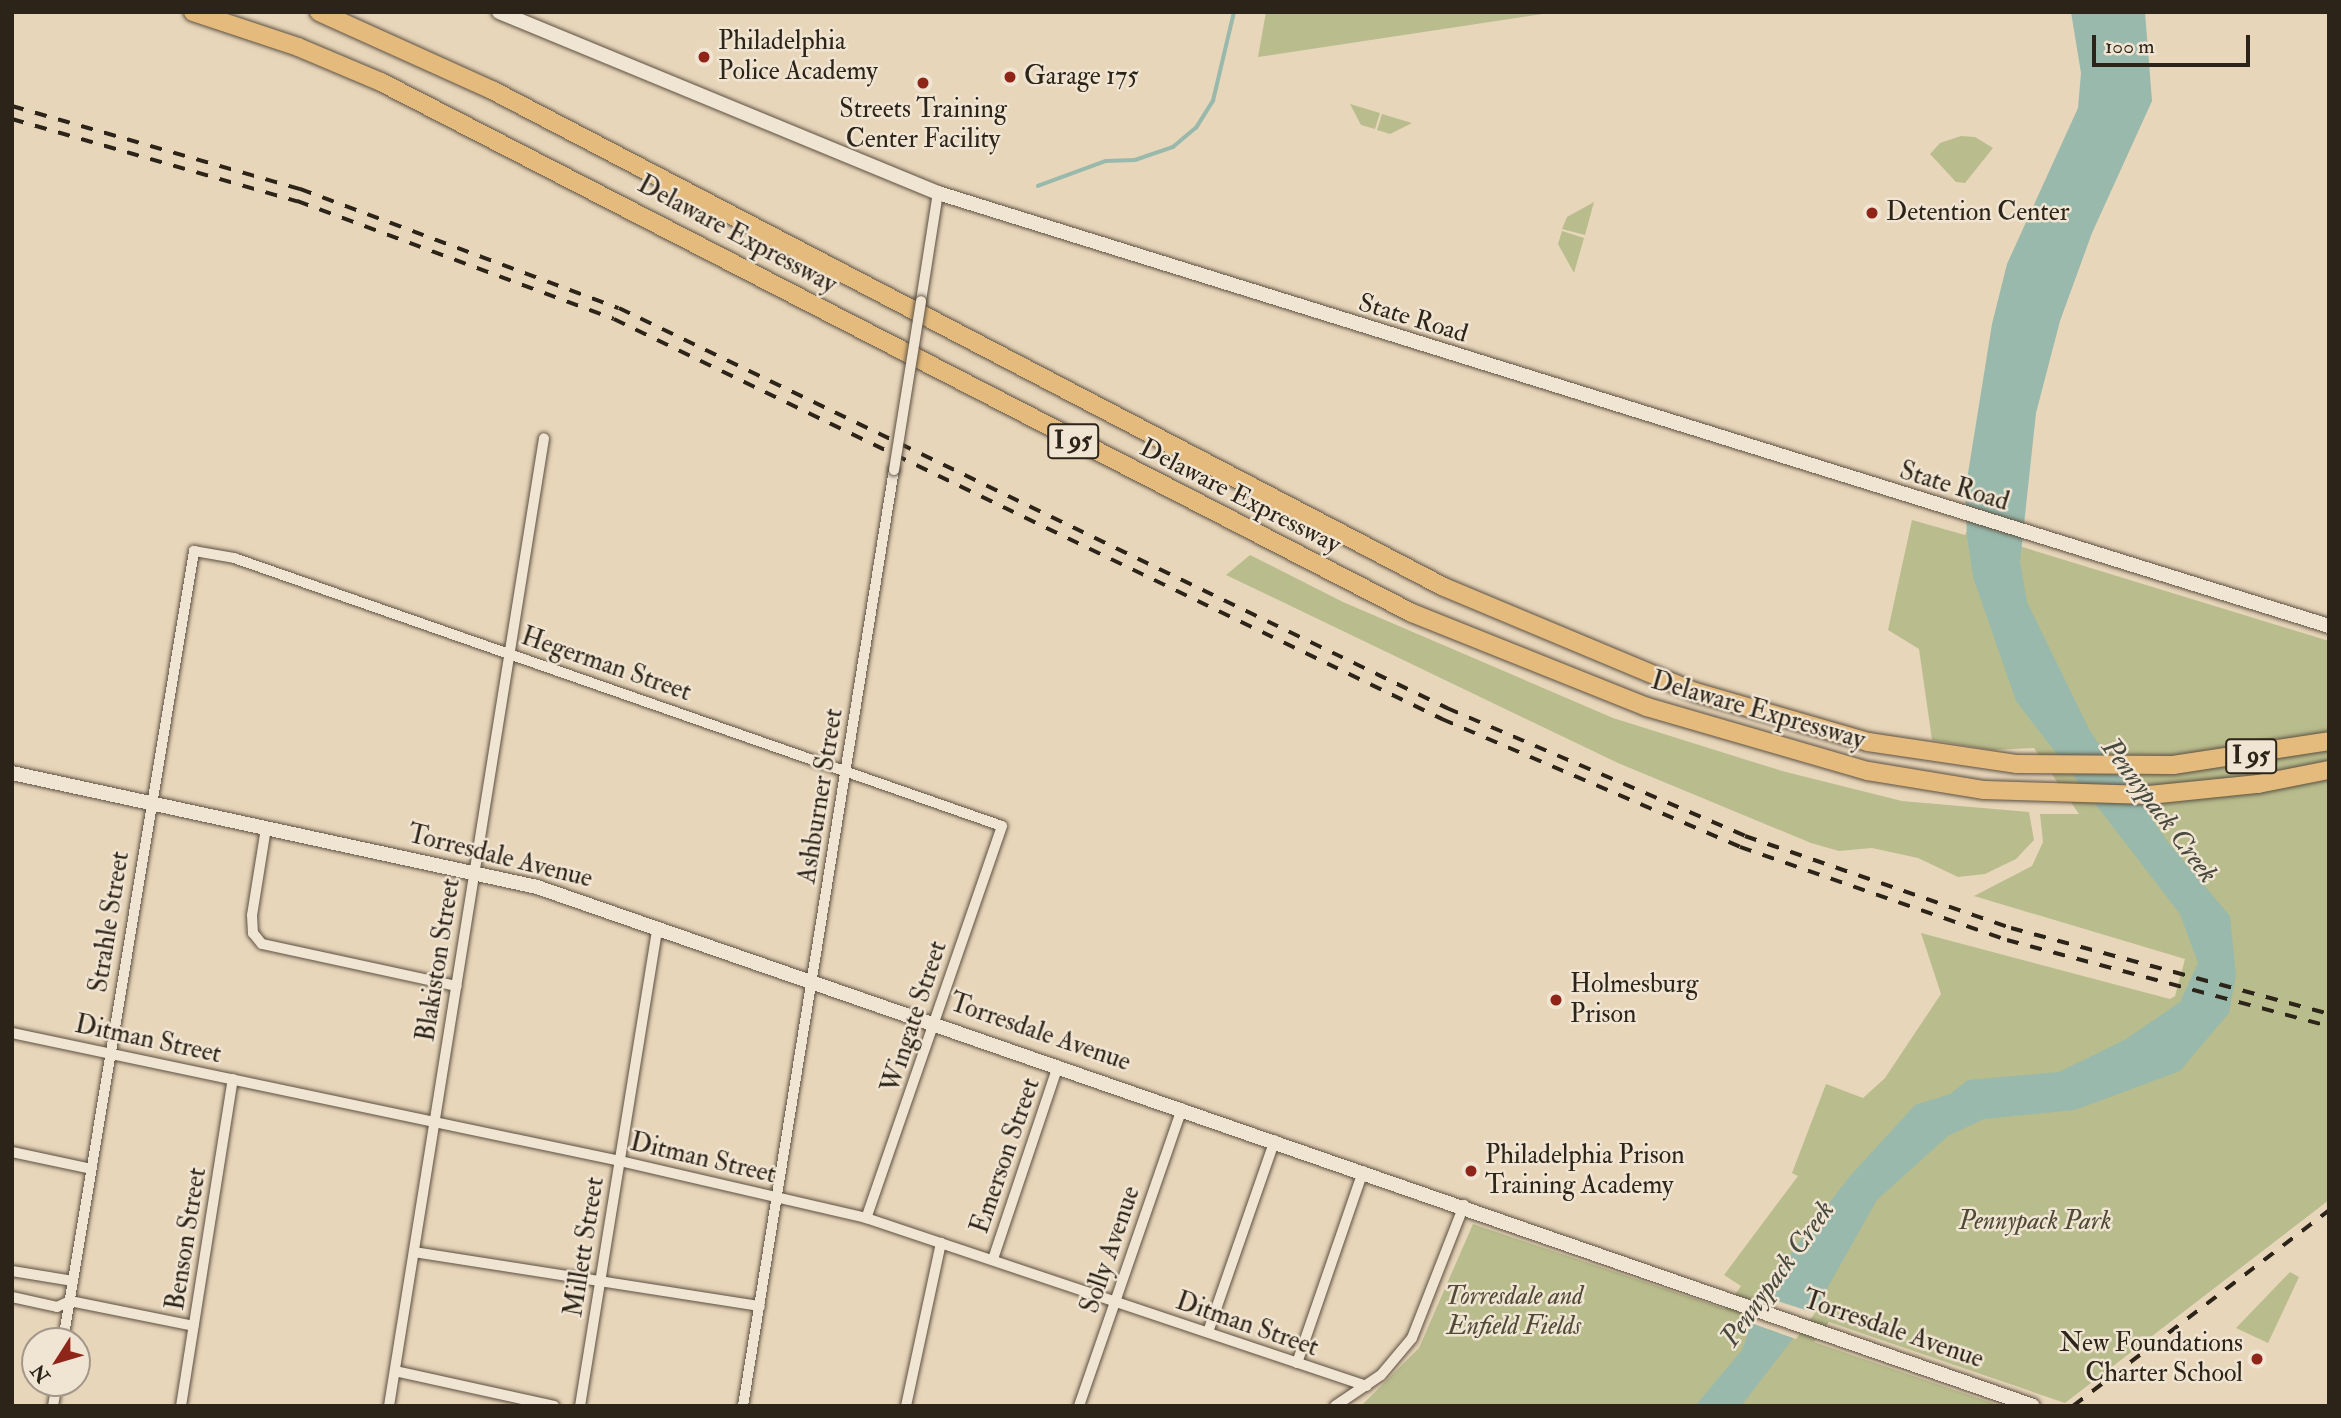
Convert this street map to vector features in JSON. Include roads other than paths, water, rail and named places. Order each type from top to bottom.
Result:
[{"type":"highway","name":"Delaware Expressway","points":[[193,12],[298,47],[474,127],[1412,613],[1562,675],[1738,736],[1868,771],[1984,790],[2062,795],[2189,792],[2329,769]]},
{"type":"highway","name":"Delaware Expressway","points":[[320,12],[492,90],[1444,587],[1542,631],[1754,712],[1868,742],[1965,759],[2071,766],[2173,765],[2329,741]]},
{"type":"street","name":"State Road","points":[[499,12],[938,193],[1951,512],[2329,625]]},
{"type":"street","name":"Ashburner Street","points":[[743,1406],[938,193]]},
{"type":"street","name":"Blakiston Street","points":[[389,1406],[544,438]]},
{"type":"street","name":"Hegerman Street","points":[[194,551],[234,558],[846,770],[1001,827]]},
{"type":"street","name":"Strahle Street","points":[[65,1327],[194,551]]},
{"type":"street","name":"Torresdale Avenue","points":[[12,773],[537,887],[1464,1205],[2033,1406]]},
{"type":"street","name":"Wingate Street","points":[[866,1218],[1001,827]]},
{"type":"street","points":[[266,828],[252,925],[256,938],[271,947],[457,986]]},
{"type":"street","name":"Millett Street","points":[[580,1406],[657,929]]},
{"type":"street","name":"Ditman Street","points":[[12,1033],[620,1161],[866,1218],[1367,1387]]},
{"type":"street","name":"Emerson Street","points":[[993,1259],[1058,1066]]},
{"type":"street","name":"Benson Street","points":[[181,1406],[233,1079]]},
{"type":"street","name":"Solly Avenue","points":[[1079,1406],[1182,1108]]},
{"type":"street","points":[[1208,1332],[1275,1140]]},
{"type":"street","points":[[12,1152],[91,1169]]},
{"type":"street","points":[[1297,1363],[1363,1171]]},
{"type":"street","points":[[1335,1406],[1367,1387],[1393,1363],[1419,1326],[1464,1205]]},
{"type":"street","points":[[906,1406],[942,1243]]},
{"type":"street","points":[[414,1252],[760,1306]]},
{"type":"street","points":[[12,1271],[73,1281]]},
{"type":"street","points":[[12,1297],[57,1307],[70,1301],[194,1326]]},
{"type":"street","points":[[395,1371],[554,1406]]},
{"type":"water","name":"Pennypack Creek","points":[[2071,12],[2145,12],[2152,101],[2092,233],[2060,321],[2036,413],[2020,562],[2027,602],[2090,731],[2168,842],[2230,916],[2236,975],[2229,1013],[2180,1071],[2075,1110],[1984,1119],[1948,1136],[1877,1200],[1815,1310],[1741,1406],[1695,1406],[1742,1350],[1764,1288],[1850,1176],[1915,1105],[1950,1094],[1968,1080],[2059,1072],[2126,1039],[2180,1002],[2198,963],[2180,914],[2016,701],[1973,577],[1967,536],[1965,492],[1992,324],[2007,264],[2078,108],[2081,73]]},
{"type":"waterway","points":[[1038,186],[1106,161],[1135,160],[1173,147],[1196,128],[1213,101],[1234,12]]},
{"type":"railway","points":[[12,106],[300,189],[619,308],[1447,708],[1745,836],[2011,928],[2329,1014]]},
{"type":"railway","points":[[12,119],[297,201],[614,319],[1442,719],[1740,847],[2007,940],[2329,1026]]},
{"type":"railway","points":[[2073,1406],[2329,1210]]},
{"type":"place","name":"Philadelphia Police Academy","points":[[704,57]]},
{"type":"place","name":"Garage 175","points":[[1010,77]]},
{"type":"place","name":"Streets Training Center Facility","points":[[923,83]]},
{"type":"place","name":"Detention Center","points":[[1872,213]]},
{"type":"place","name":"Holmesburg Prison","points":[[1556,1000]]},
{"type":"place","name":"Philadelphia Prison Training Academy","points":[[1471,1171]]},
{"type":"place","name":"New Foundations Charter School","points":[[2257,1359]]},
{"type":"park label","name":"Pennypack Park","points":[[2035,1222]]},
{"type":"park label","name":"Torresdale and Enfield Fields","points":[[1514,1312]]}]
